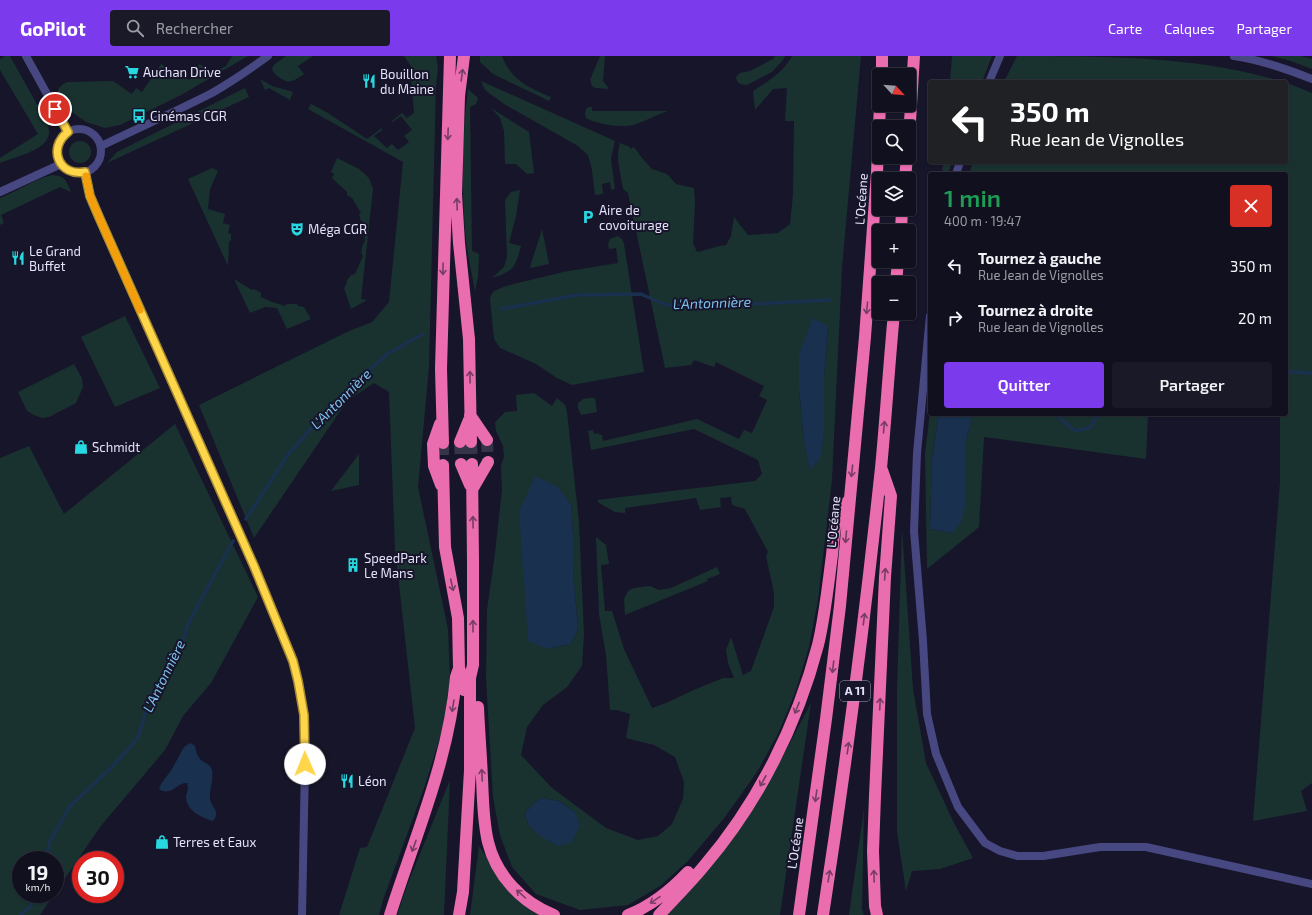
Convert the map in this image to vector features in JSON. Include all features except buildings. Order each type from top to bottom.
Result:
[{"type":"highway","points":[[450,56],[441,361],[442,417],[433,444],[434,466],[444,492],[445,547],[458,618],[460,668],[463,680],[464,743],[454,915]]},
{"type":"highway","points":[[464,56],[459,96],[456,194],[459,243],[469,339],[470,416],[465,442]]},
{"type":"highway","points":[[882,56],[882,68]]},
{"type":"highway","points":[[910,120],[914,56]]},
{"type":"highway","name":"L’Océane","points":[[799,915],[840,606],[865,337],[877,164]]},
{"type":"highway","name":"A 11","points":[[823,915],[856,690],[881,466],[893,320]]},
{"type":"highway","points":[[465,442],[470,416]]},
{"type":"highway","points":[[442,417],[465,442]]},
{"type":"highway","points":[[444,492],[465,464],[472,489],[473,665],[470,678],[470,770],[467,826],[463,892],[459,915]]},
{"type":"highway","points":[[877,915],[875,906],[874,843],[885,577],[891,496],[881,466]]},
{"type":"highway","points":[[659,915],[705,865],[734,827],[753,799],[773,763],[795,716],[807,684],[818,644],[826,603],[836,520],[850,498]]},
{"type":"highway","points":[[473,665],[477,679],[484,816],[489,844],[497,866],[518,892],[539,908],[554,915]]},
{"type":"highway","points":[[390,915],[427,809],[440,766],[448,733],[456,677],[460,668]]},
{"type":"highway","points":[[628,915],[654,902],[672,888],[722,833],[734,827]]},
{"type":"street","points":[[26,56],[68,132]]},
{"type":"street","points":[[101,146],[173,113],[213,92],[268,56]]},
{"type":"street","points":[[990,80],[1000,56]]},
{"type":"street","points":[[1234,56],[1286,68],[1312,79]]},
{"type":"street","points":[[78,129],[88,130],[97,137],[101,146],[99,161],[94,167],[85,172],[73,172],[67,169],[61,164],[58,156],[57,148],[59,141],[68,132],[78,129]]},
{"type":"street","points":[[0,192],[61,164]]},
{"type":"street","points":[[85,172],[90,196],[254,566],[293,661],[304,715],[305,764],[302,915]]},
{"type":"street","points":[[928,337],[917,452],[914,531],[923,640],[927,714],[936,754],[958,807],[985,843],[1000,851],[1017,856],[1043,856],[1100,847],[1146,847],[1312,884]]},
{"type":"green space","points":[[5,56],[10,56],[48,124],[49,135],[44,143],[33,151],[0,163],[0,158],[38,134],[0,70],[0,59]]},
{"type":"green space","points":[[232,56],[248,56],[181,95],[120,125],[105,128],[86,122],[69,110],[57,94],[60,87],[67,82],[113,81],[132,94],[136,88],[142,92],[161,64],[189,80],[199,64],[214,72],[226,66]]},
{"type":"green space","points":[[286,56],[313,56],[298,66],[304,74],[295,80],[287,81],[274,73],[272,68]]},
{"type":"green space","points":[[404,56],[436,56],[438,68],[436,86],[429,366],[418,487],[448,629],[450,679],[444,725],[424,788],[383,900],[379,915],[339,915],[360,848],[367,847],[415,728],[395,548],[389,392],[374,383],[347,401],[254,538],[199,405],[349,331],[372,322],[389,302],[403,162],[308,109],[311,104],[328,113],[367,139],[382,128],[382,130],[374,136],[387,148],[392,144],[398,150],[409,142],[404,136],[412,130],[401,116],[393,122],[392,121],[402,113],[407,118],[414,113],[411,76],[405,73],[413,69]]},
{"type":"green space","points":[[480,56],[502,56],[510,71],[516,77],[535,90],[551,97],[549,101],[493,74],[480,62]]},
{"type":"green space","points":[[600,56],[605,56],[603,81],[609,89],[595,88],[592,86],[590,80]]},
{"type":"green space","points":[[775,56],[785,56],[772,72],[747,85],[740,84],[737,81],[736,77],[740,73],[750,71],[773,59]]},
{"type":"green space","points":[[792,56],[861,56],[842,268],[832,480],[818,600],[809,647],[795,693],[778,734],[757,772],[725,817],[688,861],[660,886],[628,905],[580,910],[536,894],[512,867],[500,835],[493,797],[486,678],[487,610],[502,490],[501,465],[504,457],[503,446],[496,431],[495,422],[505,412],[517,411],[516,395],[534,393],[552,406],[557,398],[565,405],[579,522],[584,634],[582,666],[567,687],[543,705],[527,727],[521,755],[552,788],[606,828],[638,840],[658,836],[672,824],[683,799],[684,782],[675,757],[654,745],[626,738],[630,714],[617,710],[610,710],[606,655],[599,614],[596,537],[606,545],[609,564],[601,565],[605,611],[612,611],[624,649],[652,708],[723,678],[734,678],[728,663],[726,650],[731,637],[743,675],[751,671],[774,607],[774,593],[766,556],[768,552],[745,509],[732,505],[731,497],[720,498],[721,507],[700,510],[696,498],[625,508],[625,513],[615,512],[599,503],[597,500],[755,481],[762,474],[758,460],[694,429],[591,450],[588,431],[593,430],[594,434],[599,433],[599,435],[602,435],[603,441],[697,419],[739,439],[744,430],[752,433],[767,400],[759,396],[764,386],[716,362],[714,367],[694,360],[691,365],[665,368],[628,193],[623,189],[618,160],[619,148],[620,143],[630,147],[630,149],[634,147],[652,169],[667,174],[676,184],[694,188],[695,202],[693,243],[697,252],[726,245],[731,236],[734,217],[748,235],[778,233],[790,224],[793,194],[794,121],[785,121],[787,88],[773,89],[755,110],[753,91],[775,76]],"holes":[[[828,326],[824,378],[824,432],[810,469],[804,442],[799,390]],[[571,505],[573,571],[578,629],[571,644],[548,649]],[[541,798],[559,801],[575,812],[528,824],[525,813]]]},
{"type":"green space","points":[[952,56],[992,56],[983,80],[950,80]]},
{"type":"green space","points":[[1017,56],[1129,58],[1168,61],[1206,65],[1244,72],[1275,80],[1005,80]]},
{"type":"green space","points":[[1272,56],[1301,56],[1312,59],[1312,69],[1291,61]]},
{"type":"green space","points":[[260,79],[272,86],[293,92],[290,100],[269,88],[265,90]]},
{"type":"green space","points":[[481,81],[615,141],[611,159],[615,189],[611,190],[610,182],[602,184],[603,194],[595,195],[592,170],[588,155],[578,146],[504,104],[485,90]]},
{"type":"green space","points":[[1288,84],[1312,93],[1312,783],[1301,791],[1307,811],[1253,821],[1280,482],[1280,416],[1288,416],[1288,172],[970,172],[972,164],[1288,164]]},
{"type":"green space","points":[[245,88],[249,97],[107,163],[117,152]]},
{"type":"green space","points":[[468,89],[478,98],[476,104],[470,107],[472,251],[479,254],[478,277],[475,291],[466,240],[463,202],[463,146]]},
{"type":"green space","points":[[592,107],[592,111],[668,111],[633,125],[615,126],[602,124],[586,118],[586,109]]},
{"type":"green space","points":[[491,108],[529,132],[534,173],[527,174],[516,164],[505,164],[504,131],[500,118]]},
{"type":"green space","points":[[80,141],[88,144],[91,152],[88,160],[80,163],[72,160],[69,152],[72,144]]},
{"type":"green space","points":[[337,158],[359,169],[369,178],[373,189],[361,299],[367,300],[351,309],[344,288],[351,275],[355,274],[363,256],[361,253],[365,242],[364,222],[361,221],[359,214],[361,213],[352,198],[347,195],[347,192],[332,178],[334,174],[331,172]]},
{"type":"green space","points":[[943,164],[951,164],[949,172],[942,172]]},
{"type":"green space","points":[[212,168],[218,171],[210,189],[208,209],[225,214],[223,223],[230,225],[228,233],[231,234],[231,240],[229,242],[228,266],[188,179]]},
{"type":"green space","points":[[53,175],[63,178],[71,192],[60,187],[1,215],[4,223],[0,225],[0,198],[39,179]]},
{"type":"green space","points":[[520,190],[516,216],[509,243],[521,246],[519,253],[515,264],[509,271],[492,278],[504,267],[507,257],[505,200],[511,192]]},
{"type":"green space","points":[[542,229],[549,264],[530,268],[530,267]]},
{"type":"green space","points":[[618,236],[622,239],[624,244],[644,372],[572,385],[557,378],[536,364],[500,348],[494,339],[490,300],[494,291],[506,286],[563,272],[618,263],[616,248],[609,249],[608,244],[610,239]]},
{"type":"green space","points":[[234,279],[252,290],[254,289],[261,293],[261,297],[272,302],[285,306],[287,304],[297,304],[298,306],[304,307],[311,319],[287,329],[277,308],[265,307],[250,313]]},
{"type":"green space","points":[[125,316],[160,388],[115,407],[81,337]]},
{"type":"green space","points":[[74,364],[82,378],[83,387],[76,403],[49,417],[42,418],[27,411],[18,392]]},
{"type":"green space","points":[[595,398],[597,412],[581,415],[578,408],[578,403],[583,399]]},
{"type":"green space","points":[[930,416],[939,416],[932,458],[930,529],[952,533],[966,466],[966,440],[972,416],[1148,416],[1146,459],[984,437],[979,527],[927,569],[925,453]]},
{"type":"green space","points":[[175,424],[258,597],[211,683],[183,716],[165,750],[100,827],[84,851],[72,851],[72,868],[64,880],[64,851],[12,851],[12,903],[48,903],[40,915],[0,915],[0,458],[29,446],[64,514]]},
{"type":"green space","points":[[359,454],[359,485],[331,491]]},
{"type":"green space","points":[[902,529],[913,689],[926,763],[954,823],[973,858],[940,869],[912,871],[906,891],[897,832],[897,688]]},
{"type":"green space","points":[[717,567],[720,574],[707,579],[708,581],[625,615],[624,599],[628,591],[634,588],[650,586],[659,590],[671,588]]},
{"type":"green space","points":[[811,703],[780,915],[664,915],[774,773]]},
{"type":"green space","points":[[450,780],[444,915],[397,915],[408,883]]},
{"type":"green space","points":[[864,809],[862,909],[864,915],[849,915]]},
{"type":"green space","points":[[479,846],[504,885],[530,910],[540,915],[470,915]]},
{"type":"water","points":[[813,318],[828,326],[824,378],[824,432],[820,459],[810,470],[804,442],[799,390],[799,354]]},
{"type":"water","points":[[939,416],[972,416],[966,440],[966,503],[960,524],[952,533],[930,529],[932,458]]},
{"type":"water","points":[[535,476],[559,488],[571,505],[573,571],[578,629],[571,644],[548,649],[528,641],[519,512]]},
{"type":"water","points":[[190,743],[195,746],[201,760],[209,765],[212,770],[210,799],[216,812],[213,821],[204,818],[191,809],[186,796],[188,788],[187,783],[170,791],[163,791],[159,789],[184,747]]},
{"type":"water","points":[[541,798],[559,801],[575,812],[580,825],[572,842],[558,846],[540,836],[528,824],[525,813]]},
{"type":"waterway","name":"L'Antonnière","points":[[501,309],[577,295],[641,294],[666,305],[753,304],[830,300]]},
{"type":"waterway","name":"L'Antonnière","points":[[246,519],[287,456],[332,404],[387,354],[423,334]]},
{"type":"waterway","name":"L'Antonnière","points":[[1288,372],[1312,373]]},
{"type":"waterway","name":"L'Antonnière","points":[[1058,416],[1075,431],[1091,427],[1097,416]]},
{"type":"waterway","name":"L'Antonnière","points":[[47,851],[50,841],[70,806],[112,767],[138,738],[150,697],[178,655],[189,622],[233,541]]},
{"type":"waterway","name":"L'Antonnière","points":[[20,915],[31,906],[32,903]]},
{"type":"tunnel","points":[[487,440],[488,462]]},
{"type":"tunnel","points":[[460,442],[461,464]]},
{"type":"tunnel","points":[[471,442],[472,464]]},
{"type":"tunnel","points":[[443,443],[443,465]]},
{"type":"slow traffic","points":[[86,176],[90,196],[140,310]]},
{"type":"place","name":"Auchan Drive","points":[[132,72]]},
{"type":"place","name":"Bouillon du Maine","points":[[369,81]]},
{"type":"place","name":"Cinémas CGR","points":[[139,116]]},
{"type":"place","name":"Aire de covoiturage","points":[[588,217]]},
{"type":"place","name":"Méga CGR","points":[[297,229]]},
{"type":"place","name":"Le Grand Buffet","points":[[18,258]]},
{"type":"place","name":"Schmidt","points":[[81,447]]},
{"type":"place","name":"SpeedPark Le Mans","points":[[353,565]]},
{"type":"place","name":"Léon","points":[[347,781]]},
{"type":"place","name":"Terres et Eaux","points":[[162,842]]},
{"type":"route","points":[[55,109],[68,132],[61,138],[58,144],[57,153],[59,160],[64,167],[70,171],[78,173],[85,172],[90,196],[254,566],[293,661],[304,715],[305,764]]}]
